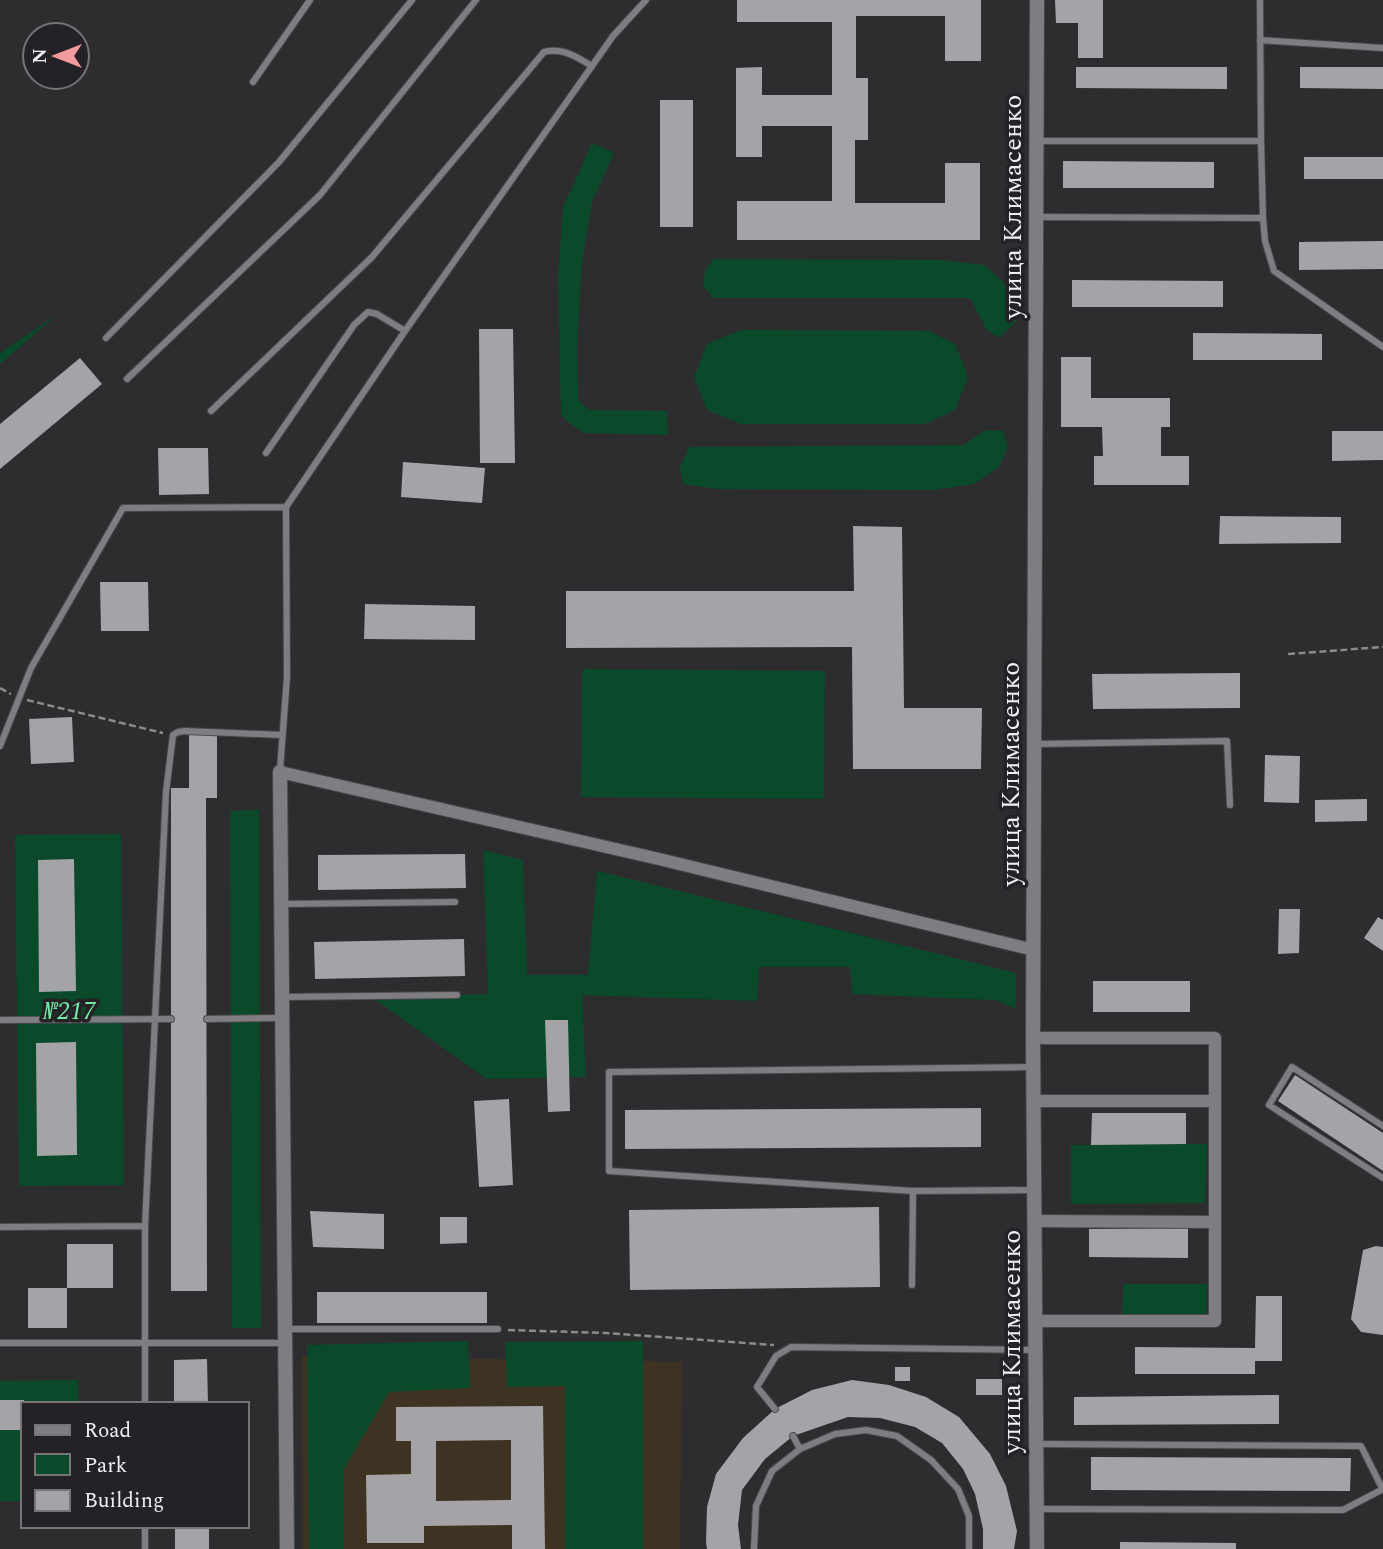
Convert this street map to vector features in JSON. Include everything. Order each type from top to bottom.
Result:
[{"type":"street","name":"улица Климасенко","points":[[1037,0],[1033,1038],[1037,1549]]},
{"type":"street","points":[[287,1549],[280,772],[1034,950]]},
{"type":"street","points":[[1033,1038],[1215,1038],[1215,1321],[1036,1321]]},
{"type":"street","points":[[1034,1101],[1215,1101]]},
{"type":"street","points":[[1035,1221],[1215,1222]]},
{"type":"lane","points":[[253,82],[310,0]]},
{"type":"lane","points":[[106,338],[279,162],[412,0]]},
{"type":"lane","points":[[127,379],[320,195],[476,0]]},
{"type":"lane","points":[[280,772],[287,677],[286,507],[405,331],[613,36],[646,0]]},
{"type":"lane","points":[[1260,0],[1265,241],[1274,271],[1383,347]]},
{"type":"lane","points":[[1260,40],[1383,48]]},
{"type":"lane","points":[[211,411],[372,257],[544,52],[554,49],[568,52],[592,66]]},
{"type":"lane","points":[[1036,141],[1261,141]]},
{"type":"lane","points":[[1037,217],[1264,218]]},
{"type":"lane","points":[[267,453],[354,325],[368,312],[377,314],[405,331]]},
{"type":"lane","points":[[0,746],[31,668],[123,508],[286,507]]},
{"type":"lane","points":[[145,1402],[145,1226],[166,792],[173,735],[185,731],[282,735]]},
{"type":"lane","points":[[1034,744],[1227,741],[1230,805]]},
{"type":"lane","points":[[282,904],[456,902]]},
{"type":"lane","points":[[281,997],[457,995]]},
{"type":"lane","points":[[0,1020],[171,1018]]},
{"type":"lane","points":[[207,1019],[281,1018]]},
{"type":"lane","points":[[1034,1067],[609,1072],[609,1171],[913,1191],[1035,1190]]},
{"type":"lane","points":[[1382,1122],[1292,1067],[1269,1105],[1383,1178]]},
{"type":"lane","points":[[912,1285],[913,1191]]},
{"type":"lane","points":[[0,1227],[145,1226]]},
{"type":"lane","points":[[0,1343],[145,1344],[498,1329]]},
{"type":"lane","points":[[775,1409],[757,1387],[776,1356],[791,1347],[1036,1350]]},
{"type":"lane","points":[[754,1549],[757,1506],[772,1471],[800,1449],[835,1434],[866,1430],[897,1436],[932,1460],[958,1489],[969,1516],[969,1549]]},
{"type":"lane","points":[[793,1436],[800,1449]]},
{"type":"lane","points":[[1037,1444],[1361,1446],[1383,1488],[1343,1510],[1037,1509]]},
{"type":"lane","points":[[145,1528],[145,1549]]},
{"type":"path","points":[[1288,653],[1383,647]]},
{"type":"path","points":[[0,688],[19,699],[173,735]]},
{"type":"path","points":[[498,1329],[606,1333],[791,1347]]},
{"type":"shaded area","points":[[302,1356],[682,1362],[680,1549],[303,1549]]},
{"type":"green space","points":[[592,143],[614,153],[592,202],[582,261],[577,344],[578,400],[589,410],[667,411],[668,435],[583,433],[561,416],[558,277],[563,207]]},
{"type":"green space","points":[[713,259],[943,260],[984,265],[1001,280],[1018,302],[1016,322],[999,338],[986,329],[970,298],[713,298],[703,286],[705,271]]},
{"type":"green space","points":[[58,314],[0,364],[0,353]]},
{"type":"green space","points":[[741,330],[929,331],[955,344],[968,377],[955,410],[925,424],[741,424],[707,410],[694,377],[707,344]]},
{"type":"green space","points":[[986,430],[1003,431],[1008,447],[999,467],[974,484],[934,490],[717,489],[683,484],[680,467],[689,447],[963,445]]},
{"type":"green space","points":[[582,669],[825,671],[824,799],[581,797]]},
{"type":"green space","points":[[259,810],[261,1328],[232,1328],[230,811]]},
{"type":"green space","name":"№217","points":[[121,834],[124,1185],[19,1186],[15,835]]},
{"type":"green space","points":[[483,850],[523,860],[527,975],[588,975],[597,871],[1016,973],[1016,1009],[996,1000],[852,994],[850,967],[759,967],[757,1001],[582,995],[586,1077],[487,1079],[373,998],[488,994]]},
{"type":"green space","points":[[1207,1144],[1205,1203],[1071,1204],[1071,1145]]},
{"type":"green space","points":[[1123,1284],[1207,1284],[1206,1317],[1122,1316]]},
{"type":"green space","points":[[468,1341],[470,1388],[389,1392],[344,1469],[344,1549],[309,1549],[307,1345]]},
{"type":"green space","points":[[643,1341],[643,1549],[565,1549],[565,1386],[507,1387],[505,1342]]},
{"type":"green space","points":[[78,1380],[78,1402],[21,1402],[21,1501],[0,1501],[0,1381]]},
{"type":"building","points":[[737,0],[981,0],[981,61],[945,61],[945,16],[856,16],[856,78],[868,78],[868,140],[855,140],[855,203],[945,203],[945,163],[980,163],[980,240],[737,240],[737,201],[832,201],[832,126],[762,126],[762,157],[736,157],[736,68],[762,67],[762,95],[832,95],[832,22],[737,22]]},
{"type":"building","points":[[1055,0],[1103,0],[1103,58],[1078,58],[1078,23],[1056,23]]},
{"type":"building","points":[[1076,67],[1227,67],[1227,89],[1076,88]]},
{"type":"building","points":[[1300,67],[1383,67],[1383,89],[1300,88]]},
{"type":"building","points":[[660,100],[693,100],[693,227],[660,227]]},
{"type":"building","points":[[1304,157],[1383,157],[1383,179],[1304,179]]},
{"type":"building","points":[[1063,161],[1214,162],[1214,188],[1063,188]]},
{"type":"building","points":[[1383,241],[1383,269],[1299,270],[1299,242]]},
{"type":"building","points":[[1072,280],[1223,281],[1223,307],[1072,307]]},
{"type":"building","points":[[479,329],[513,329],[515,463],[480,463]]},
{"type":"building","points":[[1193,333],[1322,334],[1322,360],[1193,360]]},
{"type":"building","points":[[1061,357],[1091,357],[1091,398],[1170,398],[1170,427],[1161,427],[1161,456],[1189,456],[1189,485],[1094,485],[1094,456],[1103,456],[1102,427],[1061,427]]},
{"type":"building","points":[[80,358],[102,384],[0,469],[0,424]]},
{"type":"building","points":[[1332,431],[1383,431],[1383,460],[1332,461]]},
{"type":"building","points":[[158,448],[208,448],[209,494],[159,495]]},
{"type":"building","points":[[403,462],[485,468],[482,503],[401,497]]},
{"type":"building","points":[[1220,516],[1341,517],[1341,543],[1219,544]]},
{"type":"building","points":[[853,526],[902,527],[904,708],[982,708],[981,769],[853,769],[852,647],[566,648],[566,591],[854,591]]},
{"type":"building","points":[[100,582],[148,582],[149,631],[101,631]]},
{"type":"building","points":[[365,604],[475,606],[475,640],[364,639]]},
{"type":"building","points":[[1240,673],[1240,708],[1093,709],[1092,674]]},
{"type":"building","points":[[72,717],[74,762],[31,764],[29,719]]},
{"type":"building","points":[[189,735],[217,735],[217,798],[206,798],[207,1291],[171,1291],[171,788],[189,788]]},
{"type":"building","points":[[1265,755],[1300,756],[1299,803],[1264,802]]},
{"type":"building","points":[[1367,799],[1367,821],[1315,822],[1315,800]]},
{"type":"building","points":[[465,854],[466,888],[318,890],[318,855]]},
{"type":"building","points":[[74,859],[76,991],[39,992],[38,860]]},
{"type":"building","points":[[1279,909],[1300,909],[1299,953],[1278,954]]},
{"type":"building","points":[[1378,917],[1383,920],[1383,951],[1364,938]]},
{"type":"building","points":[[464,939],[465,976],[315,979],[314,942]]},
{"type":"building","points":[[1093,981],[1190,981],[1190,1012],[1093,1012]]},
{"type":"building","points":[[545,1020],[568,1020],[570,1111],[548,1112]]},
{"type":"building","points":[[76,1042],[77,1155],[37,1156],[36,1043]]},
{"type":"building","points":[[1295,1075],[1383,1133],[1383,1171],[1278,1101]]},
{"type":"building","points":[[509,1099],[513,1185],[479,1187],[474,1101]]},
{"type":"building","points":[[981,1108],[981,1147],[625,1149],[625,1110]]},
{"type":"building","points":[[1092,1113],[1186,1113],[1186,1144],[1091,1145]]},
{"type":"building","points":[[879,1207],[880,1287],[630,1290],[629,1210]]},
{"type":"building","points":[[310,1211],[384,1214],[384,1249],[313,1247]]},
{"type":"building","points":[[440,1217],[467,1217],[467,1243],[440,1244]]},
{"type":"building","points":[[1188,1228],[1188,1258],[1089,1257],[1089,1229]]},
{"type":"building","points":[[67,1244],[113,1244],[113,1288],[67,1288]]},
{"type":"building","points":[[1383,1247],[1383,1335],[1361,1332],[1351,1319],[1363,1250]]},
{"type":"building","points":[[28,1288],[67,1288],[67,1328],[28,1328]]},
{"type":"building","points":[[317,1292],[487,1292],[487,1323],[317,1323]]},
{"type":"building","points":[[1256,1296],[1282,1296],[1282,1361],[1255,1361],[1255,1374],[1135,1374],[1135,1347],[1255,1348]]},
{"type":"building","points":[[207,1359],[208,1402],[174,1402],[174,1360]]},
{"type":"building","points":[[895,1367],[910,1367],[910,1381],[895,1381]]},
{"type":"building","points":[[976,1379],[1002,1379],[1002,1395],[976,1395]]},
{"type":"building","points":[[852,1380],[889,1385],[926,1397],[959,1417],[990,1454],[1006,1486],[1017,1531],[1014,1549],[983,1549],[983,1529],[975,1494],[963,1469],[942,1443],[915,1427],[880,1418],[848,1417],[793,1436],[765,1459],[742,1490],[738,1525],[741,1549],[707,1549],[707,1507],[716,1474],[743,1438],[775,1409],[812,1390]]},
{"type":"building","points":[[1279,1395],[1279,1424],[1074,1425],[1074,1397]]},
{"type":"building","points":[[0,1400],[24,1400],[21,1402],[21,1430],[0,1430]]},
{"type":"building","points":[[543,1406],[545,1549],[512,1549],[512,1525],[424,1526],[424,1543],[367,1543],[366,1475],[411,1474],[411,1441],[396,1441],[396,1407]],"holes":[[[511,1440],[511,1500],[436,1501],[436,1441]]]},
{"type":"building","points":[[1091,1457],[1351,1458],[1350,1491],[1091,1490]]},
{"type":"building","points":[[175,1528],[209,1528],[209,1549],[175,1549]]},
{"type":"building","points":[[1120,1542],[1236,1543],[1236,1549],[1120,1549]]}]
